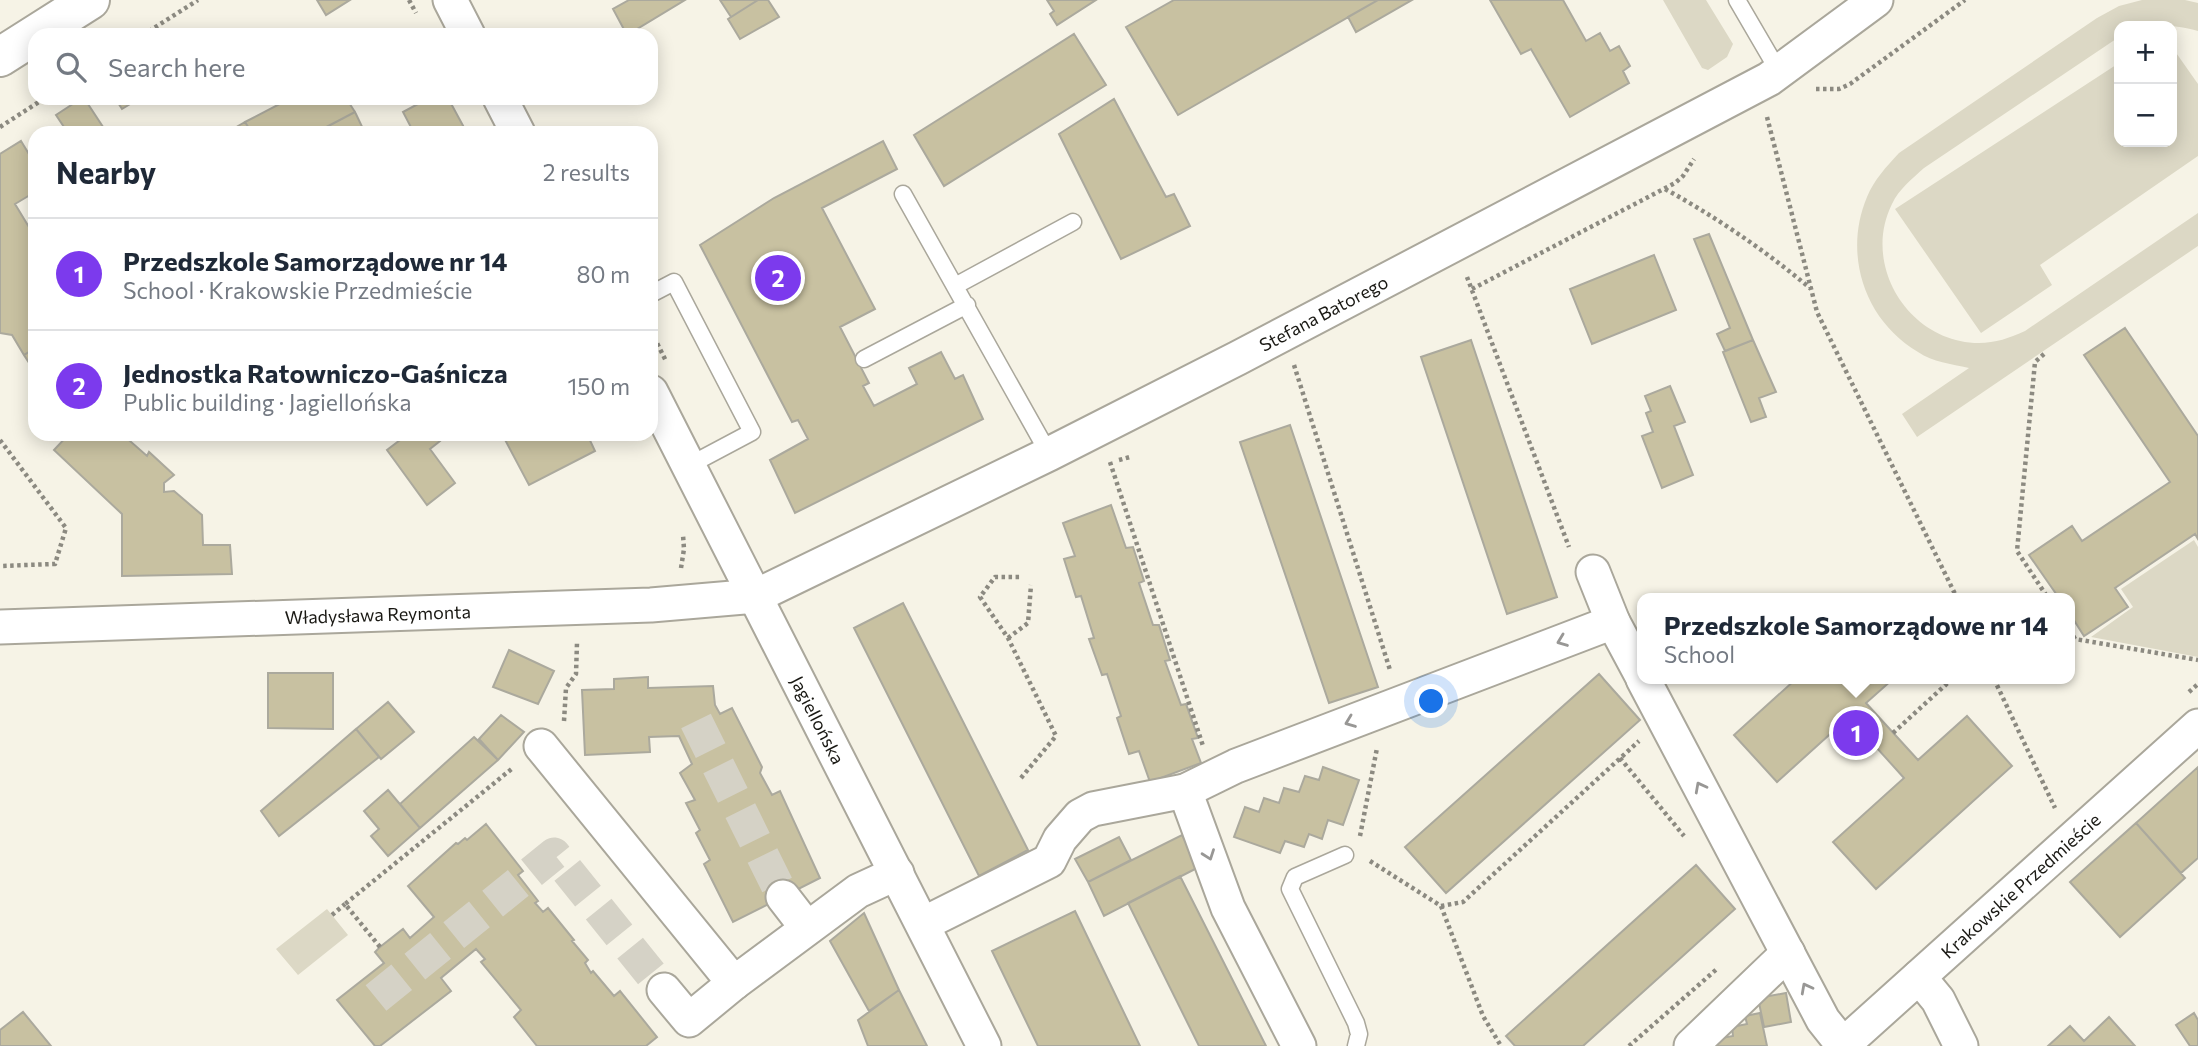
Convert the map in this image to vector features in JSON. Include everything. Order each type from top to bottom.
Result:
[{"type":"street","points":[[46,28],[90,0]]},
{"type":"street","points":[[450,0],[464,28]]},
{"type":"street","name":"Stefana Batorego","points":[[756,596],[1049,454],[1284,334],[1769,79],[1791,80],[1876,0]]},
{"type":"street","points":[[0,57],[28,39]]},
{"type":"street","points":[[504,105],[514,126]]},
{"type":"street","name":"Jagiellońska","points":[[660,380],[688,466],[984,1046]]},
{"type":"street","points":[[1583,565],[1637,667]]},
{"type":"street","name":"Władysława Reymonta","points":[[0,627],[662,605],[756,596]]},
{"type":"street","points":[[923,924],[1049,861],[1060,839],[1080,816],[1105,806],[1185,791],[1225,756],[1393,706],[1613,622]]},
{"type":"street","points":[[1646,684],[1823,1020],[1842,1046]]},
{"type":"street","name":"Krakowskie Przedmieście","points":[[1842,1046],[2198,726]]},
{"type":"street","points":[[541,746],[734,982]]},
{"type":"street","points":[[1185,791],[1228,908],[1298,1046]]},
{"type":"street","points":[[664,990],[689,1020],[734,982],[858,891],[897,873]]},
{"type":"street","points":[[783,897],[807,928]]},
{"type":"street","points":[[1690,1046],[1788,953]]},
{"type":"street","points":[[1919,977],[1938,1000],[1961,1046]]},
{"type":"lane","points":[[1737,0],[1791,80]]},
{"type":"lane","points":[[903,194],[1049,454]]},
{"type":"lane","points":[[955,286],[1073,222]]},
{"type":"lane","points":[[658,290],[674,282],[752,432],[688,466]]},
{"type":"lane","points":[[864,359],[967,305]]},
{"type":"lane","points":[[1345,855],[1295,877],[1290,889],[1356,1023],[1359,1034],[1356,1046]]},
{"type":"path","points":[[154,28],[198,0]]},
{"type":"path","points":[[1791,80],[1829,90],[1850,84],[1965,0]]},
{"type":"path","points":[[0,127],[34,105]]},
{"type":"path","points":[[1765,109],[1817,312],[1955,593]]},
{"type":"path","points":[[1472,289],[1665,188],[1683,176],[1698,151]]},
{"type":"path","points":[[1665,188],[1712,216],[1812,290]]},
{"type":"path","points":[[1455,244],[1583,565]]},
{"type":"path","points":[[1284,334],[1393,706],[1360,841]]},
{"type":"path","points":[[2045,354],[2035,362],[2017,551],[2045,593]]},
{"type":"path","points":[[0,440],[66,528],[55,564],[0,566]]},
{"type":"path","points":[[1110,462],[1205,757]]},
{"type":"path","points":[[681,526],[684,549],[681,568]]},
{"type":"path","points":[[1021,577],[995,577],[980,597],[1008,638],[1056,736],[1021,778]]},
{"type":"path","points":[[1008,638],[1028,623],[1031,585]]},
{"type":"path","points":[[332,915],[541,746],[564,721],[566,688],[576,674],[577,635]]},
{"type":"path","points":[[2075,639],[2198,660]]},
{"type":"path","points":[[1893,733],[1947,684]]},
{"type":"path","points":[[1996,684],[2071,842]]},
{"type":"path","points":[[1441,906],[1463,902],[1645,735]]},
{"type":"path","points":[[1204,748],[1225,756]]},
{"type":"path","points":[[1620,758],[1693,846]]},
{"type":"path","points":[[1368,860],[1441,906],[1483,1016],[1501,1046]]},
{"type":"path","points":[[345,904],[380,947]]},
{"type":"path","points":[[1629,1046],[1720,967]]},
{"type":"shaded area","points":[[1663,0],[1706,0],[1733,44],[1727,57],[1708,70],[1702,68]]},
{"type":"shaded area","points":[[2142,0],[2185,0],[2198,3],[2198,31],[2177,27],[2177,21],[2114,21],[2114,40],[1924,168],[1902,189],[1892,204],[1884,228],[1883,252],[1888,275],[1898,297],[1913,315],[1932,330],[1954,340],[1985,343],[2025,331],[2198,213],[2198,246],[1917,437],[1902,414],[1969,368],[1936,360],[1918,352],[1899,338],[1872,304],[1858,263],[1860,219],[1867,197],[1881,174],[1899,153],[2097,18],[2119,6]]},
{"type":"shaded area","points":[[2177,54],[2198,84],[2198,156],[2040,265],[2052,285],[1981,333],[1895,209],[2114,66],[2114,147],[2177,147]]},
{"type":"shaded area","points":[[2194,540],[2198,547],[2198,657],[2091,637],[2133,607],[2121,589]]},
{"type":"shaded area","points":[[327,909],[348,935],[298,975],[276,949]]},
{"type":"building","points":[[317,0],[350,0],[326,15]]},
{"type":"building","points":[[629,0],[685,0],[639,28],[623,28],[613,9]]},
{"type":"building","points":[[720,0],[758,0],[731,17]]},
{"type":"building","points":[[758,0],[768,0],[779,17],[740,39],[728,19]]},
{"type":"building","points":[[1047,0],[1096,0],[1057,25],[1050,14],[1054,11]]},
{"type":"building","points":[[1174,0],[1378,0],[1178,115],[1126,27]]},
{"type":"building","points":[[1378,0],[1412,0],[1356,32],[1348,17]]},
{"type":"building","points":[[1490,0],[1563,0],[1586,41],[1600,33],[1610,51],[1619,46],[1630,66],[1623,71],[1629,83],[1570,117],[1531,49],[1521,54]]},
{"type":"building","points":[[1074,34],[1106,85],[944,186],[914,135]]},
{"type":"building","points":[[1114,99],[1166,197],[1174,194],[1190,226],[1121,259],[1059,134]]},
{"type":"building","points":[[71,105],[89,105],[102,126],[63,126],[56,115]]},
{"type":"building","points":[[278,105],[350,105],[355,112],[328,126],[248,126],[245,122]]},
{"type":"building","points":[[416,105],[452,105],[463,126],[410,126],[403,112]]},
{"type":"building","points":[[355,112],[362,126],[328,126]]},
{"type":"building","points":[[21,141],[28,152],[28,196],[15,204],[28,225],[28,352],[24,355],[12,335],[0,333],[0,154]]},
{"type":"building","points":[[883,141],[897,169],[822,208],[875,309],[840,327],[869,383],[863,386],[874,406],[917,384],[909,368],[941,352],[955,379],[963,375],[983,419],[795,513],[770,460],[808,439],[798,420],[792,422],[700,245],[774,198]]},
{"type":"building","points":[[1709,234],[1753,340],[1725,351],[1717,334],[1730,328],[1694,239]]},
{"type":"building","points":[[1654,255],[1676,310],[1592,344],[1570,289]]},
{"type":"building","points":[[2125,328],[2198,436],[2198,539],[2195,534],[2115,588],[2128,607],[2084,636],[2075,622],[2075,593],[2056,593],[2029,555],[2072,526],[2082,541],[2170,482],[2084,355]]},
{"type":"building","points":[[1471,340],[1557,597],[1507,614],[1421,357]]},
{"type":"building","points":[[1753,340],[1776,392],[1759,398],[1766,417],[1751,422],[1723,352]]},
{"type":"building","points":[[1670,386],[1685,422],[1674,426],[1693,475],[1662,488],[1642,436],[1653,432],[1646,413],[1651,411],[1645,396]]},
{"type":"building","points":[[1290,425],[1378,687],[1329,703],[1240,442]]},
{"type":"building","points":[[62,441],[130,441],[147,456],[149,452],[174,475],[164,483],[164,492],[174,491],[202,515],[203,545],[230,545],[232,574],[122,576],[122,514],[54,450]]},
{"type":"building","points":[[399,441],[440,441],[430,449],[455,483],[427,505],[387,450]]},
{"type":"building","points":[[506,441],[590,441],[595,451],[529,485]]},
{"type":"building","points":[[1111,505],[1126,548],[1133,547],[1144,581],[1139,583],[1153,625],[1159,625],[1170,660],[1165,661],[1181,705],[1186,704],[1198,738],[1192,739],[1201,763],[1150,782],[1139,751],[1129,754],[1117,718],[1121,716],[1107,674],[1102,675],[1089,639],[1094,638],[1081,596],[1076,597],[1064,559],[1075,556],[1063,523]]},
{"type":"building","points":[[903,603],[1028,850],[979,876],[854,628]]},
{"type":"building","points":[[509,650],[554,671],[538,704],[493,687]]},
{"type":"building","points":[[268,673],[333,673],[333,729],[268,728]]},
{"type":"building","points":[[1599,674],[1640,720],[1446,893],[1405,847]]},
{"type":"building","points":[[648,677],[648,688],[713,686],[715,705],[720,714],[732,708],[762,767],[760,773],[772,795],[780,791],[820,878],[733,922],[704,864],[710,860],[696,833],[700,830],[686,803],[695,800],[680,773],[692,764],[679,736],[649,737],[650,752],[585,755],[582,690],[614,689],[614,679]]},
{"type":"building","points":[[1790,684],[1887,684],[1866,703],[1918,760],[1967,716],[2012,766],[1876,889],[1833,842],[1904,778],[1849,717],[1777,782],[1734,735]]},
{"type":"building","points":[[388,702],[414,732],[381,759],[356,729]]},
{"type":"building","points":[[501,715],[524,732],[498,760],[479,739]]},
{"type":"building","points":[[356,729],[379,757],[279,836],[261,811]]},
{"type":"building","points":[[474,737],[498,760],[420,828],[400,804]]},
{"type":"building","points":[[1323,767],[1359,780],[1343,825],[1328,820],[1322,839],[1309,834],[1304,847],[1285,841],[1280,853],[1234,837],[1245,807],[1259,812],[1264,798],[1279,803],[1284,788],[1299,792],[1305,776],[1319,780]]},
{"type":"building","points":[[2198,767],[2198,858],[2181,873],[2136,823]]},
{"type":"building","points":[[388,790],[420,828],[388,856],[371,836],[379,829],[364,811]]},
{"type":"building","points":[[2136,823],[2185,878],[2120,937],[2070,882]]},
{"type":"building","points":[[486,824],[523,871],[518,875],[538,901],[535,903],[543,912],[548,908],[574,940],[572,941],[588,960],[585,963],[591,973],[593,971],[614,996],[620,991],[657,1037],[646,1046],[537,1046],[514,1017],[521,1010],[481,962],[485,959],[476,949],[441,978],[451,991],[380,1046],[375,1046],[337,1000],[384,963],[375,952],[380,947],[403,929],[410,938],[434,917],[408,886],[456,843],[465,838],[467,840]]},
{"type":"building","points":[[1182,835],[1199,867],[1104,916],[1088,882]]},
{"type":"building","points":[[1119,837],[1131,860],[1088,882],[1075,859]]},
{"type":"building","points":[[1696,865],[1735,909],[1583,1046],[1515,1046],[1506,1036]]},
{"type":"building","points":[[1180,876],[1266,1046],[1199,1046],[1128,903]]},
{"type":"building","points":[[1075,911],[1140,1046],[1038,1046],[992,951]]},
{"type":"building","points":[[864,913],[899,990],[869,1011],[830,941]]},
{"type":"building","points":[[899,990],[927,1046],[868,1046],[858,1020]]},
{"type":"building","points":[[1786,993],[1791,1022],[1764,1027],[1758,998]]},
{"type":"building","points":[[23,1012],[51,1046],[0,1046],[0,1030]]},
{"type":"building","points":[[1760,1013],[1767,1046],[1717,1046],[1716,1039],[1733,1036],[1732,1027],[1747,1024],[1745,1016]]},
{"type":"building","points":[[2194,1013],[2198,1020],[2198,1046],[2190,1046],[2176,1025]]},
{"type":"building","points":[[2109,1017],[2135,1046],[2048,1046],[2070,1026],[2084,1041]]},
{"type":"tunnel","points":[[696,721],[783,897]]},
{"type":"tunnel","points":[[376,998],[554,854],[664,990]]},
{"type":"place","name":"Jednostka Ratowniczo-Gaśnicza","points":[[778,278]]},
{"type":"place","name":"Przedszkole Samorządowe nr 14","points":[[1856,733]]}]
